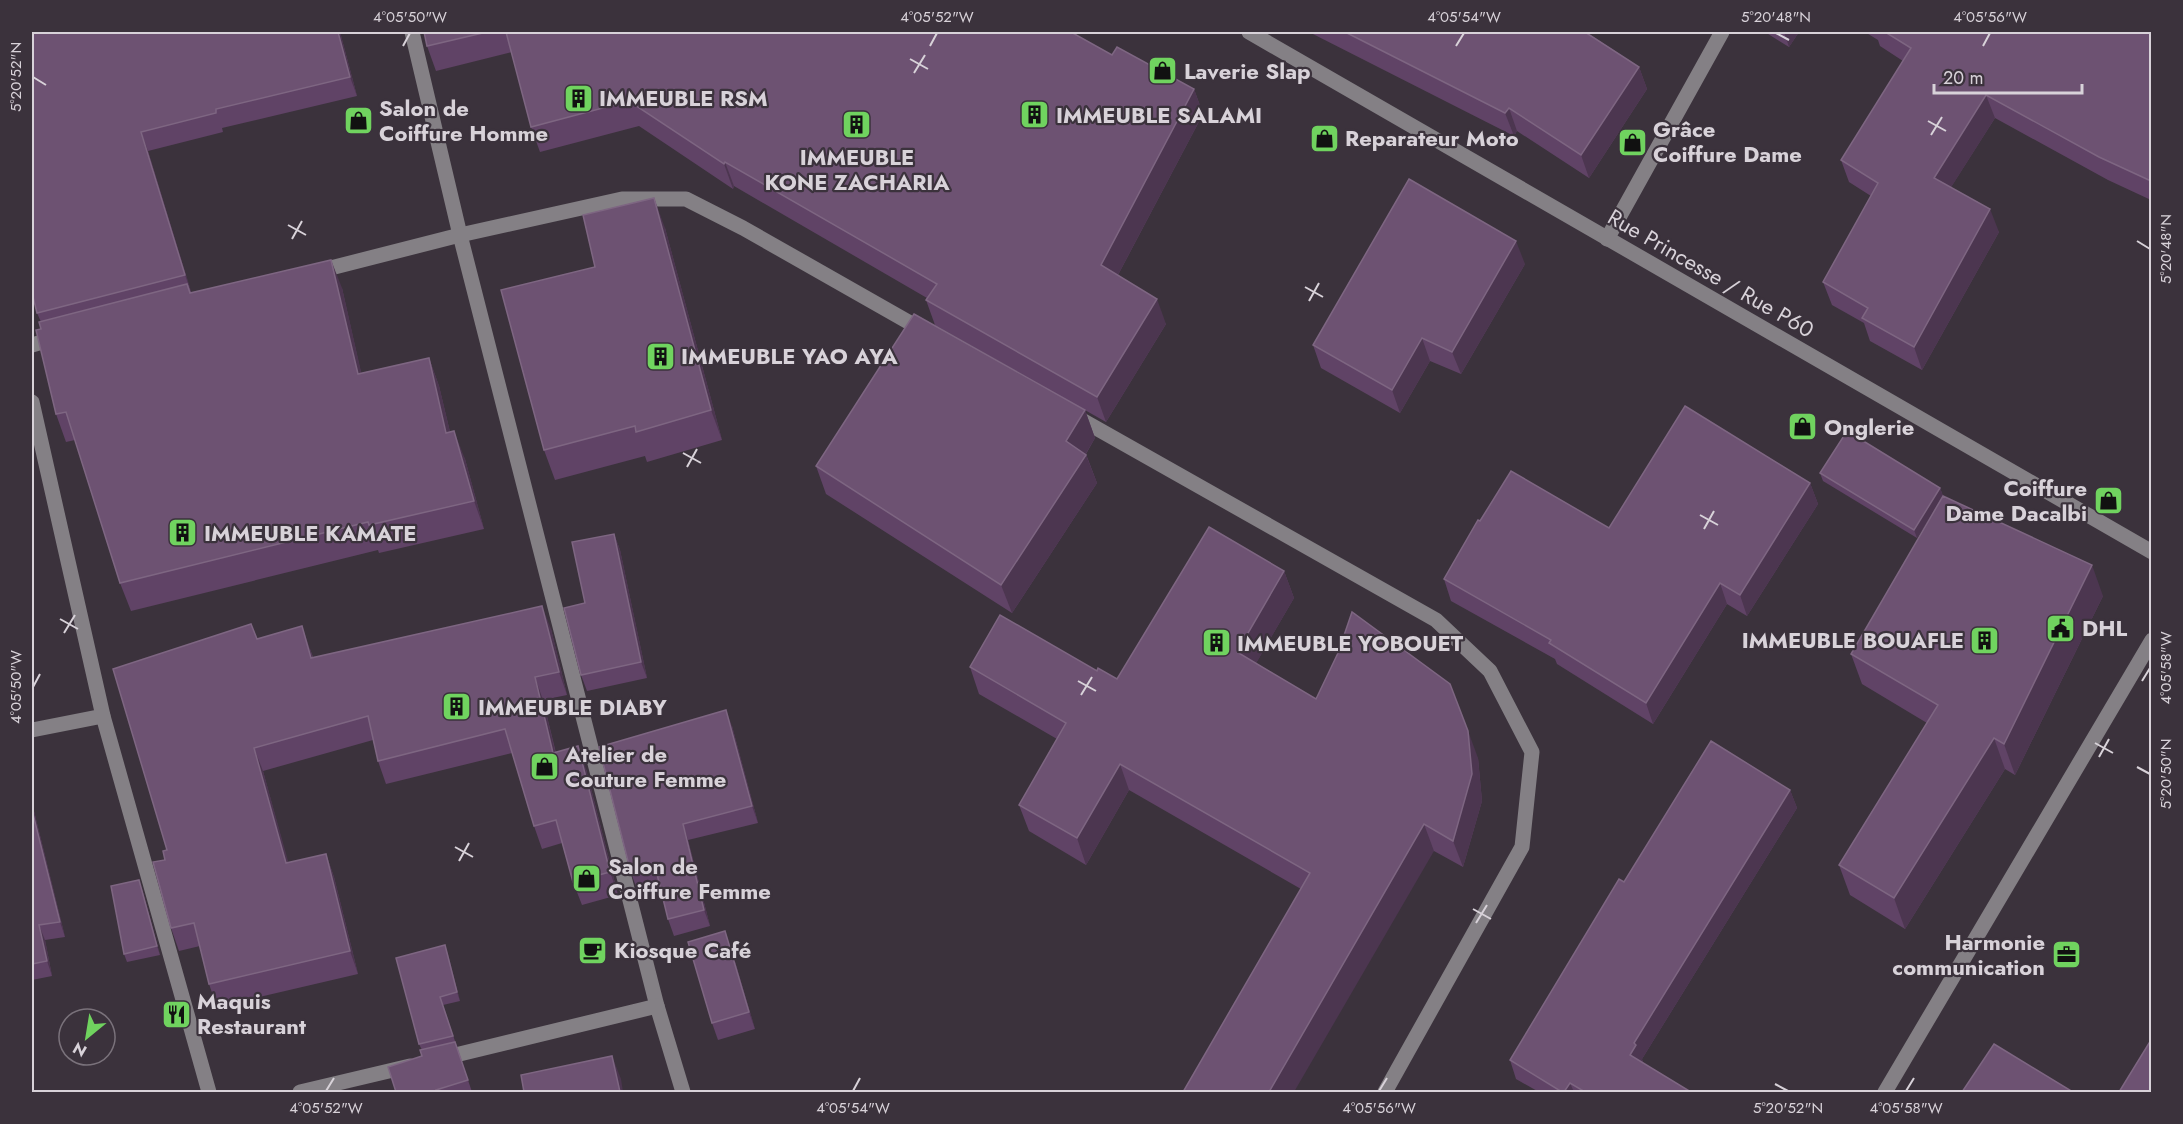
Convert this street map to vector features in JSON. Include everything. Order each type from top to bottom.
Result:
[{"type":"street","points":[[412,32],[460,236],[657,1006],[683,1092]]},
{"type":"street","name":"Rue Princesse / Rue P60","points":[[1249,32],[2151,552]]},
{"type":"street","points":[[1607,239],[1722,32]]},
{"type":"street","points":[[298,277],[460,236],[622,199],[686,199],[743,228],[939,340]]},
{"type":"street","points":[[32,345],[78,333]]},
{"type":"street","points":[[32,402],[103,716],[209,1092]]},
{"type":"street","points":[[1064,410],[1436,620],[1490,671],[1532,752],[1522,847],[1385,1092]]},
{"type":"street","points":[[1885,1092],[2151,639]]},
{"type":"street","points":[[32,729],[103,716]]},
{"type":"street","points":[[300,1092],[657,1006]]},
{"type":"building","points":[[32,32],[338,32],[350,77],[216,109],[216,113],[141,132],[185,275],[37,313],[32,293]]},
{"type":"building","points":[[424,32],[487,32],[427,46]]},
{"type":"building","points":[[506,32],[1071,32],[1112,55],[1117,47],[1194,89],[1101,265],[1157,299],[1097,397],[926,300],[937,284],[725,162],[724,164],[629,101],[531,127]]},
{"type":"building","points":[[1345,32],[1585,32],[1639,67],[1581,155],[1509,108],[1505,113]]},
{"type":"building","points":[[1885,32],[2151,32],[2151,181],[2099,157],[1986,95],[1934,178],[1990,209],[1914,347],[1862,318],[1868,308],[1823,282],[1878,183],[1841,160],[1911,48]]},
{"type":"building","points":[[1409,179],[1516,241],[1452,352],[1422,338],[1392,390],[1313,345]]},
{"type":"building","points":[[654,198],[711,410],[636,432],[635,426],[544,450],[501,290],[595,267],[583,215]]},
{"type":"building","points":[[331,260],[358,374],[429,358],[446,433],[454,431],[474,501],[369,525],[368,522],[120,583],[66,412],[56,414],[36,330],[41,329],[39,322],[187,284],[190,293]]},
{"type":"building","points":[[914,314],[1085,410],[1066,441],[1086,455],[1001,585],[816,466]]},
{"type":"building","points":[[1685,406],[1810,483],[1740,595],[1720,583],[1646,703],[1549,643],[1551,640],[1444,579],[1478,520],[1480,521],[1511,471],[1609,528]]},
{"type":"building","points":[[1847,431],[1940,488],[1914,530],[1820,473]]},
{"type":"building","points":[[1943,496],[2092,565],[2004,744],[1994,738],[1894,898],[1839,865],[1938,705],[1851,654]]},
{"type":"building","points":[[1209,527],[1284,571],[1237,652],[1316,699],[1338,653],[1352,612],[1450,684],[1468,731],[1472,774],[1453,841],[1424,824],[1269,1092],[1183,1092],[1310,873],[1120,764],[1077,838],[1019,805],[1066,723],[970,667],[1000,615],[1097,671],[1098,668],[1117,679]]},
{"type":"building","points":[[614,534],[641,662],[581,675],[564,608],[585,603],[572,542]]},
{"type":"building","points":[[542,606],[559,672],[535,677],[553,753],[578,746],[610,872],[573,882],[556,820],[534,826],[505,729],[378,761],[368,716],[254,748],[286,863],[326,854],[350,951],[209,984],[194,923],[171,928],[153,862],[165,860],[163,851],[167,850],[113,669],[251,624],[257,639],[302,626],[311,658]]},
{"type":"building","points":[[726,710],[752,806],[683,824],[704,910],[668,919],[655,866],[631,873],[599,747]]},
{"type":"building","points":[[1711,741],[1790,790],[1634,1043],[1636,1045],[1630,1055],[1691,1092],[1585,1092],[1570,1083],[1562,1092],[1510,1060],[1619,879],[1624,882]]},
{"type":"building","points":[[32,810],[60,922],[39,925],[47,961],[32,964]]},
{"type":"building","points":[[139,880],[157,946],[124,954],[111,886]]},
{"type":"building","points":[[725,931],[749,1012],[712,1023],[688,942]]},
{"type":"building","points":[[445,945],[457,992],[440,997],[453,1036],[419,1044],[396,958]]},
{"type":"building","points":[[2151,1040],[2151,1092],[2119,1092]]},
{"type":"building","points":[[455,1042],[468,1080],[436,1090],[437,1092],[396,1092],[388,1067],[422,1056],[420,1050]]},
{"type":"building","points":[[1994,1044],[2073,1092],[1962,1092]]},
{"type":"building","points":[[612,1056],[620,1092],[524,1092],[521,1075]]},
{"type":"place","name":"Laverie Slap","points":[[1163,71]]},
{"type":"place","name":"IMMEUBLE RSM","points":[[578,98]]},
{"type":"place","name":"IMMEUBLE SALAMI","points":[[1035,115]]},
{"type":"place","name":"Salon de Coiffure Homme","points":[[358,121]]},
{"type":"place","name":"IMMEUBLE KONE ZACHARIA","points":[[857,125]]},
{"type":"place","name":"Reparateur Moto","points":[[1324,138]]},
{"type":"place","name":"Grâce Coiffure Dame","points":[[1632,142]]},
{"type":"place","name":"IMMEUBLE YAO AYA","points":[[660,356]]},
{"type":"place","name":"Onglerie","points":[[1803,427]]},
{"type":"place","name":"Coiffure Dame Dacalbi","points":[[2108,501]]},
{"type":"place","name":"IMMEUBLE KAMATE","points":[[183,533]]},
{"type":"place","name":"DHL","points":[[2061,628]]},
{"type":"place","name":"IMMEUBLE BOUAFLE","points":[[1985,640]]},
{"type":"place","name":"IMMEUBLE YOBOUET","points":[[1216,643]]},
{"type":"place","name":"IMMEUBLE DIABY","points":[[457,707]]},
{"type":"place","name":"Atelier de Couture Femme","points":[[544,767]]},
{"type":"place","name":"Salon de Coiffure Femme","points":[[587,879]]},
{"type":"place","name":"Kiosque Café","points":[[593,950]]},
{"type":"place","name":"Harmonie communication","points":[[2066,955]]},
{"type":"place","name":"Maquis Restaurant","points":[[176,1014]]}]
